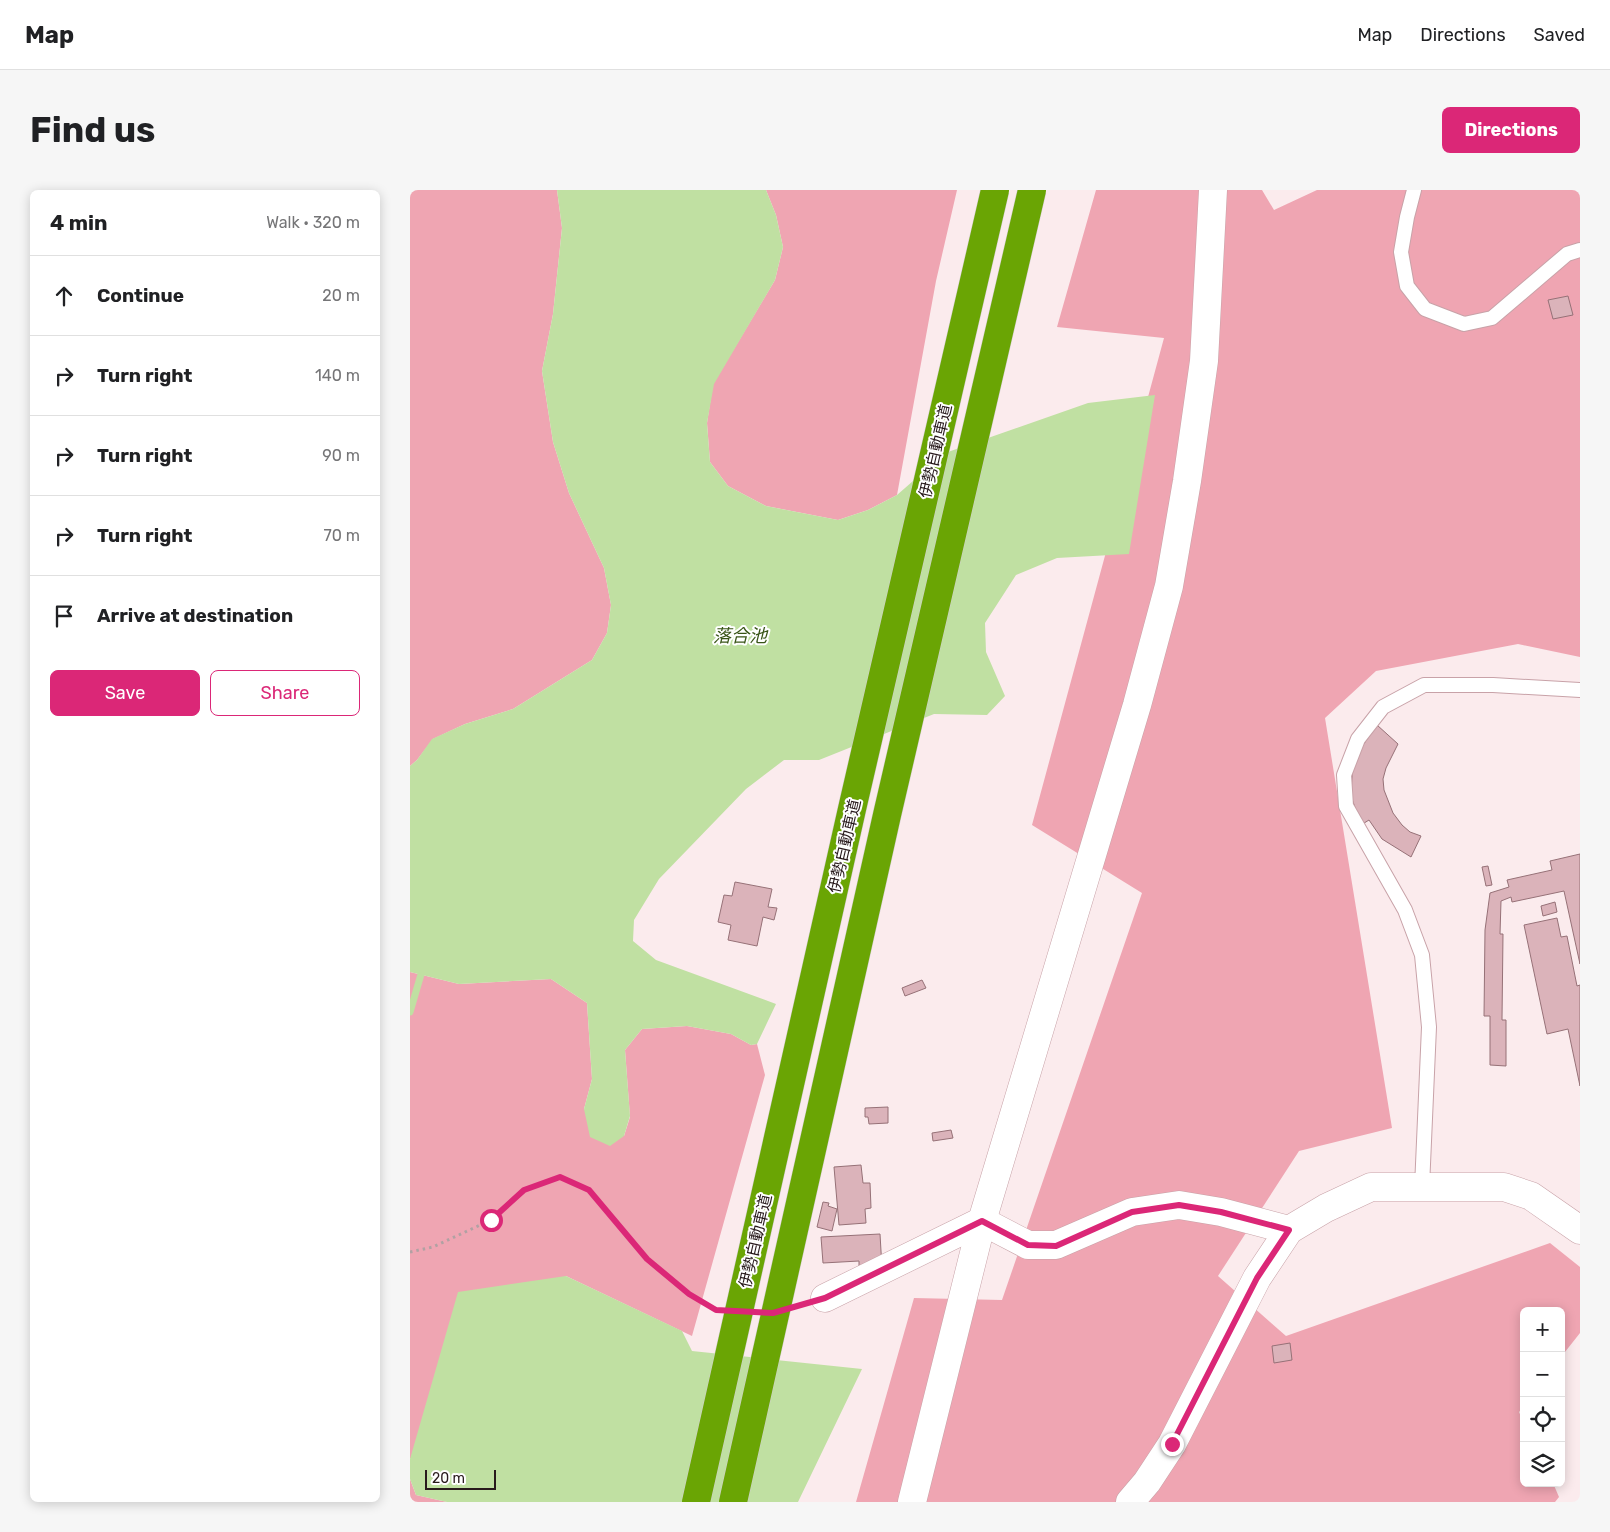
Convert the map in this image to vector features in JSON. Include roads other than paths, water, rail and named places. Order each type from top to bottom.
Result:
[{"type":"highway","name":"伊勢自動車道","points":[[696,1502],[852,809],[996,190]]},
{"type":"highway","points":[[732,1502],[887,816],[1032,190]]},
{"type":"street","points":[[912,1502],[982,1221],[1134,715],[1170,586],[1204,360],[1213,190]]},
{"type":"street","points":[[1130,1502],[1147,1482],[1172,1444],[1257,1278],[1289,1230],[1326,1208],[1371,1187],[1504,1187],[1531,1196],[1580,1230]]},
{"type":"street","points":[[982,1221],[1028,1245],[1056,1246],[1132,1212],[1179,1205],[1221,1212],[1289,1230]]},
{"type":"street","points":[[825,1298],[982,1221]]},
{"type":"lane","points":[[1414,190],[1401,252],[1407,286],[1425,309],[1464,324],[1492,318],[1567,254],[1580,250]]},
{"type":"lane","points":[[1422,1187],[1429,1027],[1422,955],[1405,910],[1346,806],[1344,775],[1358,739],[1383,707],[1424,685],[1493,685],[1580,690]]},
{"type":"water","name":"落合池","points":[[557,190],[766,190],[776,215],[783,247],[775,280],[714,384],[707,423],[710,462],[728,486],[766,506],[838,520],[868,510],[897,495],[945,453],[1088,403],[1155,395],[1129,554],[1057,558],[1016,575],[985,623],[986,652],[1005,696],[987,715],[934,714],[819,760],[784,760],[746,789],[659,879],[634,920],[633,941],[656,960],[776,1004],[757,1044],[751,1045],[731,1034],[687,1026],[642,1029],[625,1050],[630,1116],[624,1136],[610,1146],[590,1137],[584,1109],[592,1079],[587,1003],[551,979],[459,984],[410,972],[410,766],[417,760],[432,739],[465,724],[513,709],[592,660],[607,633],[611,605],[604,568],[569,493],[553,442],[542,371],[553,314],[562,228]]},
{"type":"water","points":[[566,1276],[682,1331],[692,1351],[862,1369],[798,1502],[447,1502],[416,1495],[410,1479],[410,1459],[458,1292]]},
{"type":"waterway","points":[[410,1012],[422,971]]}]
